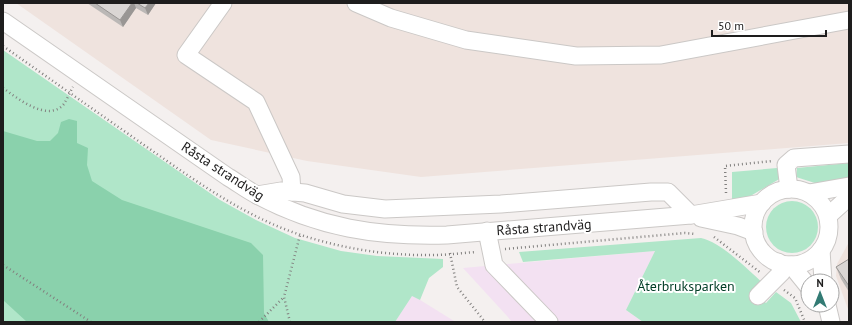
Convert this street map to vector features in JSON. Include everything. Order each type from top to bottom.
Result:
[{"type":"street","points":[[223,3],[186,55],[256,102],[291,177],[292,192]]},
{"type":"street","points":[[356,3],[391,18],[466,40],[576,56],[661,55],[849,20]]},
{"type":"street","name":"Råsta strandväg","points":[[3,21],[256,195],[296,213],[336,226],[385,234],[417,236],[447,235],[691,215],[762,203]]},
{"type":"street","points":[[789,189],[786,164],[794,158],[849,154]]},
{"type":"street","points":[[809,193],[849,186]]},
{"type":"street","points":[[784,264],[802,263],[813,258],[821,250],[829,234],[828,216],[824,207],[809,193],[789,189],[779,191],[769,196],[762,203],[755,217],[754,232],[756,242],[769,257],[784,264],[800,279]]},
{"type":"street","points":[[256,195],[281,191],[305,193],[343,204],[385,209],[500,204],[651,192],[668,192],[691,215]]},
{"type":"street","points":[[828,216],[849,197]]},
{"type":"street","name":"Råsta strandväg","points":[[691,215],[738,226],[754,232]]},
{"type":"street","points":[[487,231],[494,265],[549,322]]},
{"type":"street","points":[[821,250],[822,273]]},
{"type":"street","points":[[758,296],[782,272],[784,264]]},
{"type":"path","points":[[3,88],[27,104],[40,110],[54,110],[63,104],[80,74]]},
{"type":"path","points":[[727,210],[725,166],[794,158]]},
{"type":"path","points":[[290,322],[284,297],[300,235]]},
{"type":"path","points":[[447,235],[457,287],[485,322]]},
{"type":"path","points":[[3,265],[91,322]]},
{"type":"path","points":[[259,322],[284,297]]},
{"type":"shaded area","points":[[16,3],[849,3],[849,143],[421,177],[307,161],[211,140]]},
{"type":"shaded area","points":[[849,242],[849,312],[840,287],[840,273],[836,273],[837,264]]},
{"type":"shaded area","points":[[655,251],[626,310],[643,322],[512,322],[463,268]]},
{"type":"shaded area","points":[[412,295],[454,321],[395,322]]},
{"type":"green space","points":[[3,50],[220,200],[256,220],[295,238],[341,251],[377,256],[443,259],[443,267],[429,278],[420,300],[412,296],[395,322],[3,322]]},
{"type":"green space","points":[[69,119],[77,121],[77,143],[88,148],[87,165],[92,181],[122,200],[251,243],[263,255],[264,313],[269,322],[27,322],[3,300],[3,131],[37,141],[50,141],[58,133],[61,122]]},
{"type":"green space","points":[[849,163],[849,181],[821,185],[796,177],[797,168]]},
{"type":"green space","points":[[777,168],[781,178],[747,198],[732,200],[732,172]]},
{"type":"green space","points":[[792,201],[802,203],[810,209],[816,217],[818,227],[816,237],[810,245],[802,251],[792,253],[782,251],[774,245],[768,237],[766,227],[768,217],[774,209],[782,203]]},
{"type":"green space","name":"Återbruksparken","points":[[701,238],[725,250],[763,283],[755,294],[766,303],[776,292],[791,303],[801,322],[643,322],[626,310],[655,251],[523,262],[519,252]]},
{"type":"building","points":[[95,3],[132,3],[120,20]]},
{"type":"building","points":[[137,3],[149,3],[145,8]]},
{"type":"building","points":[[849,259],[849,286],[836,267]]}]
